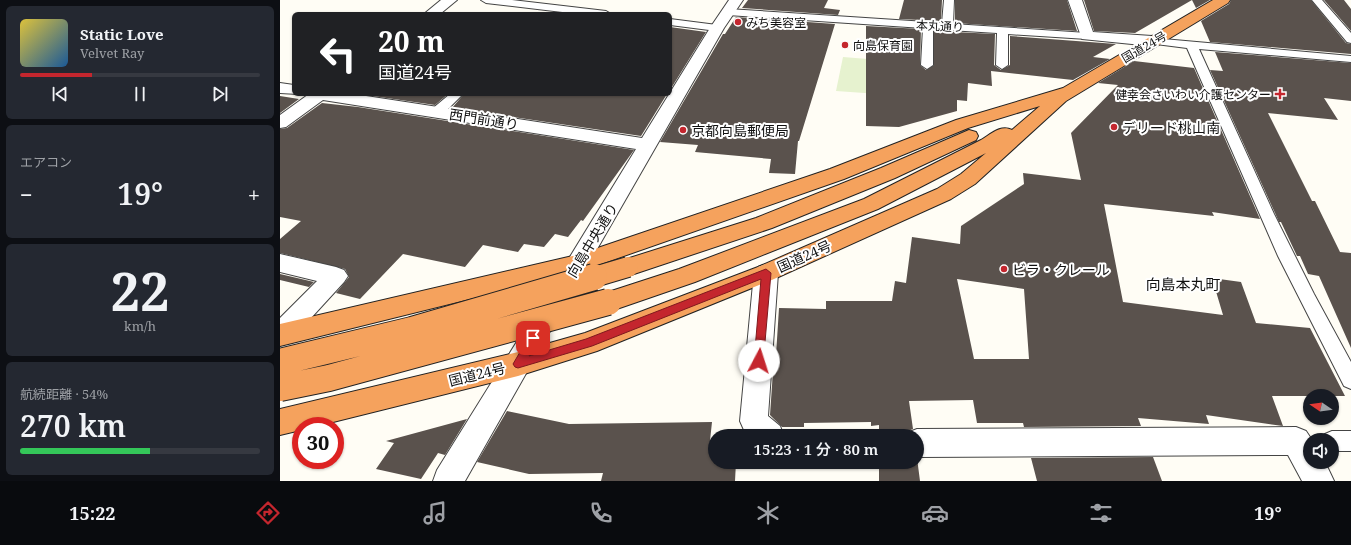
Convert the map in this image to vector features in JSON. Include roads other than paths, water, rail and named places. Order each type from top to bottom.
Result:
[{"type":"highway","name":"国道24号","points":[[280,388],[329,378],[608,302],[687,276],[871,204],[988,144],[1065,93],[1223,0]]},
{"type":"highway","name":"国道24号","points":[[280,334],[578,263],[837,174],[962,124],[1065,93]]},
{"type":"highway","name":"国道24号","points":[[280,362],[349,347],[464,316],[628,267],[764,223],[888,173],[1065,93]]},
{"type":"highway","name":"国道24号","points":[[280,422],[518,364],[588,343],[766,273],[944,194],[962,183],[1065,93]]},
{"type":"street","points":[[434,12],[450,0]]},
{"type":"street","points":[[1075,0],[1087,36]]},
{"type":"street","name":"向島中央通り","points":[[448,481],[717,28],[732,6]]},
{"type":"street","name":"本丸通り","points":[[1087,36],[1152,41]]},
{"type":"street","points":[[280,88],[292,90]]},
{"type":"street","points":[[280,123],[317,96]]},
{"type":"street","name":"西門前通り","points":[[333,96],[648,145]]},
{"type":"street","points":[[280,263],[336,276],[280,334]]},
{"type":"street","points":[[763,429],[754,421],[766,273]]},
{"type":"street","points":[[924,443],[1303,441]]},
{"type":"street","points":[[1314,469],[1319,481]]},
{"type":"lane","points":[[486,0],[590,12]]},
{"type":"lane","points":[[947,26],[949,0]]},
{"type":"lane","points":[[1317,0],[1351,40]]},
{"type":"lane","name":"本丸通り","points":[[732,6],[928,26],[1087,36]]},
{"type":"lane","points":[[672,22],[717,28]]},
{"type":"lane","points":[[927,65],[928,26]]},
{"type":"lane","points":[[1002,30],[1002,65]]},
{"type":"lane","points":[[1152,41],[1351,59]]},
{"type":"lane","points":[[1191,44],[1223,119],[1319,323],[1351,380]]},
{"type":"lane","points":[[437,112],[455,96]]},
{"type":"lane","points":[[1339,441],[1351,441]]},
{"type":"place","name":"みち美容室","points":[[738,22]]},
{"type":"place","name":"向島保育園","points":[[845,45]]},
{"type":"place","name":"健幸会さいわい介護センター","points":[[1280,94]]},
{"type":"place","name":"デリード桃山南","points":[[1114,127]]},
{"type":"place","name":"京都向島郵便局","points":[[683,130]]},
{"type":"place","name":"ビラ・クレール","points":[[1004,269]]},
{"type":"district","name":"向島本丸町","points":[[1183,284]]}]
